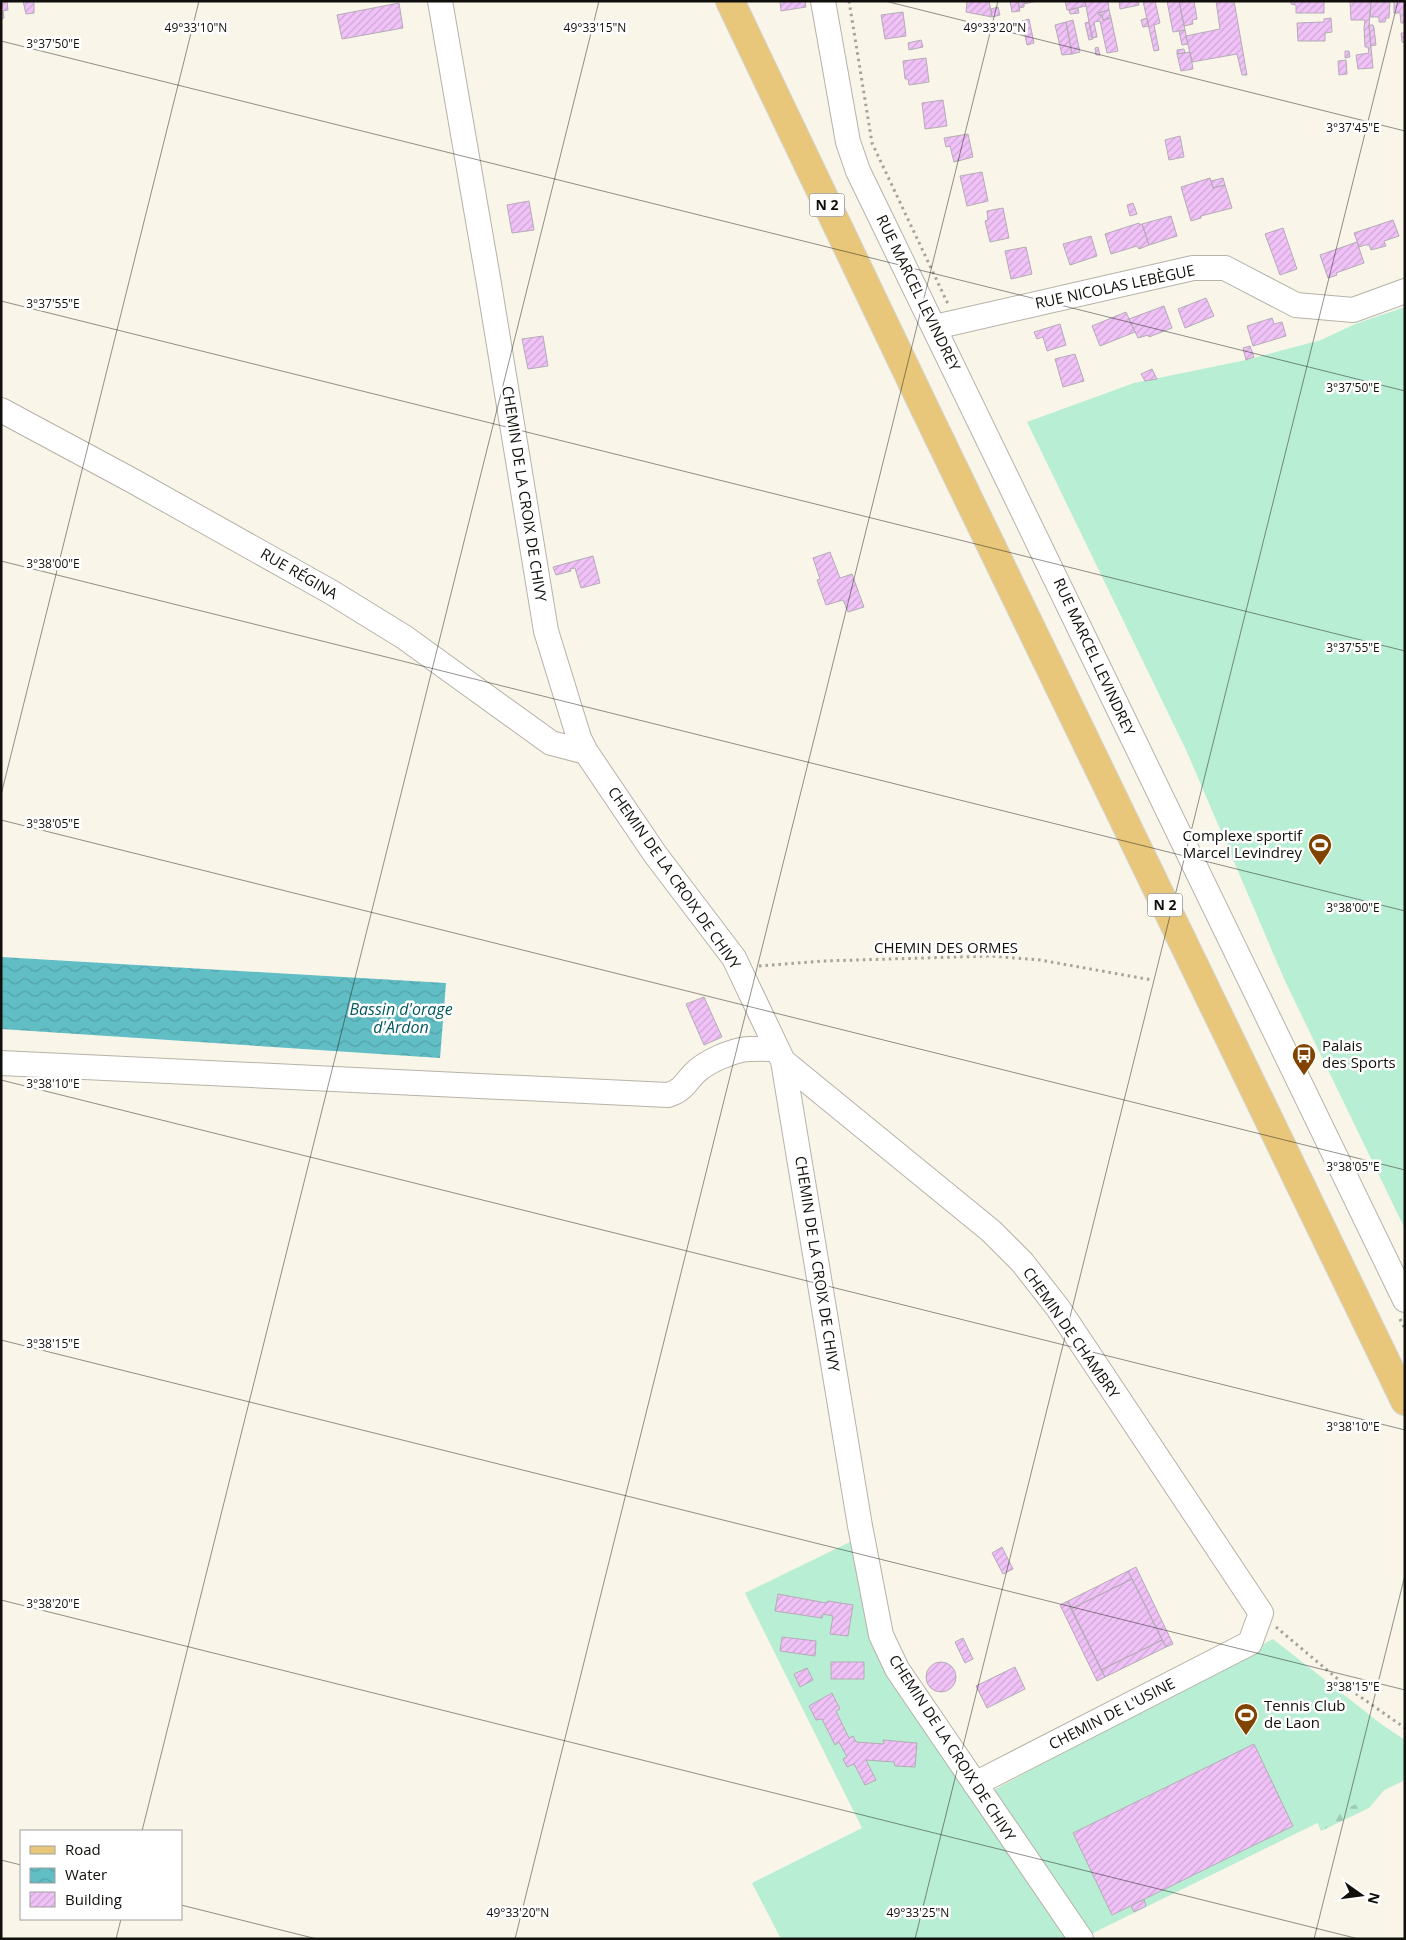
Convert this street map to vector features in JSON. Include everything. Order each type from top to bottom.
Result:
[{"type":"main road","name":"N 2","points":[[730,1],[929,418],[1405,1401]]},
{"type":"street","name":"CHEMIN DE LA CROIX DE CHIVY","points":[[440,1],[546,631],[579,738],[586,752],[655,854],[734,958],[780,1055],[802,1169],[860,1526],[882,1635],[897,1669],[1081,1939]]},
{"type":"street","name":"RUE MARCEL LEVINDREY","points":[[823,1],[848,142],[858,171],[946,325],[1025,512],[1272,1031],[1405,1300]]},
{"type":"street","name":"RUE NICOLAS LEBÈGUE","points":[[946,325],[1193,268],[1225,268],[1296,305],[1353,310],[1405,292]]},
{"type":"street","name":"RUE RÉGINA","points":[[1,410],[194,514],[404,636],[551,743],[586,752]]},
{"type":"street","points":[[1,1063],[668,1095],[676,1093],[686,1085],[698,1070],[716,1060],[742,1050],[780,1055]]},
{"type":"street","name":"CHEMIN DE CHAMBRY","points":[[780,1055],[992,1231],[1022,1262],[1058,1308],[1260,1614]]},
{"type":"street","name":"CHEMIN DE L'USINE","points":[[974,1784],[1250,1642],[1260,1614]]},
{"type":"path","points":[[849,1],[872,143],[946,325]]},
{"type":"path","name":"CHEMIN DES ORMES","points":[[739,968],[823,961],[991,956],[1040,960],[1152,980]]},
{"type":"path","points":[[1260,1614],[1352,1691],[1405,1728]]},
{"type":"green space","name":"Complexe sportif Marcel Levindrey","points":[[1405,307],[1405,1229],[1285,981],[1187,752],[1027,422],[1134,383],[1246,360],[1321,340],[1355,324]]},
{"type":"green space","name":"Tennis Club de Laon","points":[[858,1538],[880,1649],[979,1798],[1273,1639],[1381,1724],[1405,1740],[1405,1780],[1084,1939],[781,1939],[752,1883],[862,1828],[745,1593]]},
{"type":"green space","points":[[1398,1774],[1369,1808],[1321,1831],[1310,1806]]},
{"type":"water","name":"Bassin d'orage d'Ardon","points":[[1,957],[446,983],[440,1058],[1,1029]]},
{"type":"building","points":[[1,1],[7,1],[8,10],[3,11],[4,18],[1,19]]},
{"type":"building","points":[[23,1],[34,1],[34,13],[26,14]]},
{"type":"building","points":[[780,1],[805,1],[806,7],[781,11]]},
{"type":"building","points":[[967,1],[989,1],[992,17],[966,12]]},
{"type":"building","points":[[1010,1],[1018,1],[1020,11],[1012,12]]},
{"type":"building","points":[[1018,1],[1037,1],[1024,4],[1024,7],[1019,8]]},
{"type":"building","points":[[1065,1],[1085,1],[1086,6],[1067,10]]},
{"type":"building","points":[[1085,1],[1108,1],[1109,10],[1098,13],[1102,15],[1103,20],[1111,18],[1118,51],[1107,53],[1100,21],[1094,22],[1097,37],[1092,38]]},
{"type":"building","points":[[1119,1],[1138,1],[1139,5],[1120,9]]},
{"type":"building","points":[[1143,1],[1155,1],[1160,23],[1154,25],[1159,50],[1154,51]]},
{"type":"building","points":[[1167,1],[1179,1],[1185,30],[1173,32]]},
{"type":"building","points":[[1179,1],[1194,1],[1197,19],[1192,20],[1193,24],[1184,26]]},
{"type":"building","points":[[1216,1],[1234,1],[1247,75],[1242,75],[1237,54],[1192,62],[1186,36],[1220,29]]},
{"type":"building","points":[[1291,1],[1324,1],[1324,13],[1296,13],[1296,5],[1291,4]]},
{"type":"building","points":[[1350,1],[1371,1],[1369,27],[1373,68],[1358,69],[1356,55],[1369,53],[1368,47],[1365,47],[1365,20],[1351,20]]},
{"type":"building","points":[[1371,1],[1390,1],[1389,18],[1386,18],[1385,22],[1379,22],[1379,17],[1370,17]]},
{"type":"building","points":[[1394,1],[1405,1],[1405,23],[1401,23],[1400,13],[1394,13]]},
{"type":"building","points":[[399,3],[403,28],[342,39],[337,15]]},
{"type":"building","points":[[998,7],[1000,15],[992,17],[991,9]]},
{"type":"building","points":[[1078,8],[1079,13],[1070,14],[1069,10]]},
{"type":"building","points":[[1109,10],[1111,18],[1103,20],[1102,15],[1098,13]]},
{"type":"building","points":[[903,12],[906,36],[885,39],[881,15]]},
{"type":"building","points":[[1147,18],[1149,26],[1143,27],[1141,20]]},
{"type":"building","points":[[1331,18],[1332,32],[1325,33],[1325,41],[1298,41],[1297,23],[1324,22],[1324,19]]},
{"type":"building","points":[[1029,19],[1034,43],[1027,45],[1022,21]]},
{"type":"building","points":[[1073,20],[1080,52],[1072,54],[1066,22]]},
{"type":"building","points":[[1066,22],[1072,54],[1062,55],[1055,25]]},
{"type":"building","points":[[1089,22],[1093,39],[1089,40],[1085,23]]},
{"type":"building","points":[[1369,25],[1373,25],[1376,45],[1371,46]]},
{"type":"building","points":[[1185,30],[1188,44],[1182,45],[1179,31]]},
{"type":"building","points":[[1401,33],[1405,33],[1405,43],[1402,42]]},
{"type":"building","points":[[921,40],[923,47],[909,50],[908,43]]},
{"type":"building","points":[[1098,47],[1100,55],[1096,55],[1095,48]]},
{"type":"building","points":[[1184,49],[1185,53],[1177,54],[1177,50]]},
{"type":"building","points":[[1345,51],[1349,51],[1350,57],[1345,58]]},
{"type":"building","points":[[1190,52],[1193,69],[1181,71],[1177,54]]},
{"type":"building","points":[[926,58],[929,82],[909,85],[908,79],[905,79],[903,61]]},
{"type":"building","points":[[1346,60],[1347,74],[1339,75],[1338,61]]},
{"type":"building","points":[[943,100],[947,126],[925,129],[922,103]]},
{"type":"building","points":[[968,134],[973,157],[954,162],[950,146],[946,147],[944,138]]},
{"type":"building","points":[[1180,136],[1184,157],[1169,160],[1165,140]]},
{"type":"building","points":[[982,172],[988,201],[967,206],[960,176]]},
{"type":"building","points":[[1210,178],[1213,188],[1225,185],[1232,208],[1201,216],[1201,218],[1191,221],[1181,187]]},
{"type":"building","points":[[1223,178],[1225,185],[1213,188],[1211,181]]},
{"type":"building","points":[[529,201],[534,230],[512,233],[507,205]]},
{"type":"building","points":[[1133,203],[1137,214],[1130,216],[1127,205]]},
{"type":"building","points":[[1003,208],[1009,238],[990,242],[985,221],[988,220],[987,211]]},
{"type":"building","points":[[1171,216],[1177,236],[1149,245],[1142,224]]},
{"type":"building","points":[[1393,220],[1399,236],[1384,241],[1386,246],[1371,250],[1369,245],[1359,247],[1354,233]]},
{"type":"building","points":[[1139,223],[1140,225],[1142,224],[1149,245],[1139,249],[1137,246],[1111,254],[1105,234]]},
{"type":"building","points":[[1283,228],[1297,269],[1280,275],[1265,234]]},
{"type":"building","points":[[1091,236],[1097,256],[1070,265],[1063,244]]},
{"type":"building","points":[[1357,242],[1364,263],[1336,273],[1337,275],[1328,278],[1320,255]]},
{"type":"building","points":[[1026,247],[1032,274],[1011,279],[1005,251]]},
{"type":"building","points":[[1206,298],[1214,316],[1185,328],[1178,309]]},
{"type":"building","points":[[1164,306],[1172,328],[1149,337],[1148,335],[1138,338],[1129,319]]},
{"type":"building","points":[[1126,312],[1135,332],[1100,346],[1092,326]]},
{"type":"building","points":[[1272,318],[1274,324],[1282,322],[1286,336],[1253,346],[1247,326]]},
{"type":"building","points":[[1060,324],[1066,345],[1047,351],[1043,337],[1037,339],[1034,332]]},
{"type":"building","points":[[543,336],[548,366],[528,369],[522,339]]},
{"type":"building","points":[[1250,346],[1254,357],[1246,360],[1243,348]]},
{"type":"building","points":[[1075,354],[1084,381],[1063,387],[1055,359]]},
{"type":"building","points":[[1152,369],[1157,379],[1145,381],[1141,374]]},
{"type":"building","points":[[830,552],[840,578],[852,574],[864,607],[848,612],[843,600],[826,605],[817,580],[820,579],[813,558]]},
{"type":"building","points":[[593,556],[600,583],[581,588],[575,568],[556,575],[553,567]]},
{"type":"building","points":[[704,997],[722,1037],[704,1045],[686,1004]]},
{"type":"building","points":[[1002,1547],[1013,1569],[1003,1574],[992,1553]]},
{"type":"building","points":[[1136,1567],[1173,1644],[1166,1647],[1128,1571]]},
{"type":"building","points":[[1128,1571],[1132,1579],[1071,1609],[1068,1601]]},
{"type":"building","points":[[1132,1579],[1162,1640],[1101,1670],[1071,1609]]},
{"type":"building","points":[[778,1594],[826,1603],[828,1601],[853,1605],[848,1636],[830,1634],[833,1616],[823,1614],[822,1618],[775,1611]]},
{"type":"building","points":[[1068,1601],[1105,1677],[1097,1681],[1060,1605]]},
{"type":"building","points":[[782,1637],[816,1641],[815,1656],[780,1651]]},
{"type":"building","points":[[963,1638],[973,1659],[965,1663],[955,1642]]},
{"type":"building","points":[[1162,1640],[1166,1647],[1105,1677],[1101,1670]]},
{"type":"building","points":[[831,1662],[864,1662],[864,1679],[831,1679]]},
{"type":"building","points":[[941,1662],[952,1666],[956,1677],[952,1688],[941,1692],[930,1688],[926,1677],[930,1666]]},
{"type":"building","points":[[1015,1667],[1025,1689],[987,1708],[976,1686]]},
{"type":"building","points":[[807,1668],[813,1680],[800,1687],[794,1674]]},
{"type":"building","points":[[832,1693],[840,1709],[836,1711],[849,1738],[853,1736],[856,1742],[884,1744],[883,1740],[917,1743],[915,1767],[895,1766],[894,1762],[866,1760],[876,1780],[865,1785],[854,1764],[847,1767],[843,1759],[847,1757],[839,1742],[835,1745],[822,1719],[816,1720],[809,1706]]},
{"type":"building","points":[[1254,1744],[1293,1826],[1112,1915],[1073,1833]]},
{"type":"building","points":[[1144,1899],[1146,1906],[1134,1912],[1131,1906]]},
{"type":"place","name":"Complexe sportif Marcel Levindrey","points":[[1320,866]]},
{"type":"place","name":"Palais des Sports","points":[[1304,1076]]},
{"type":"place","name":"Tennis Club de Laon","points":[[1246,1736]]}]
